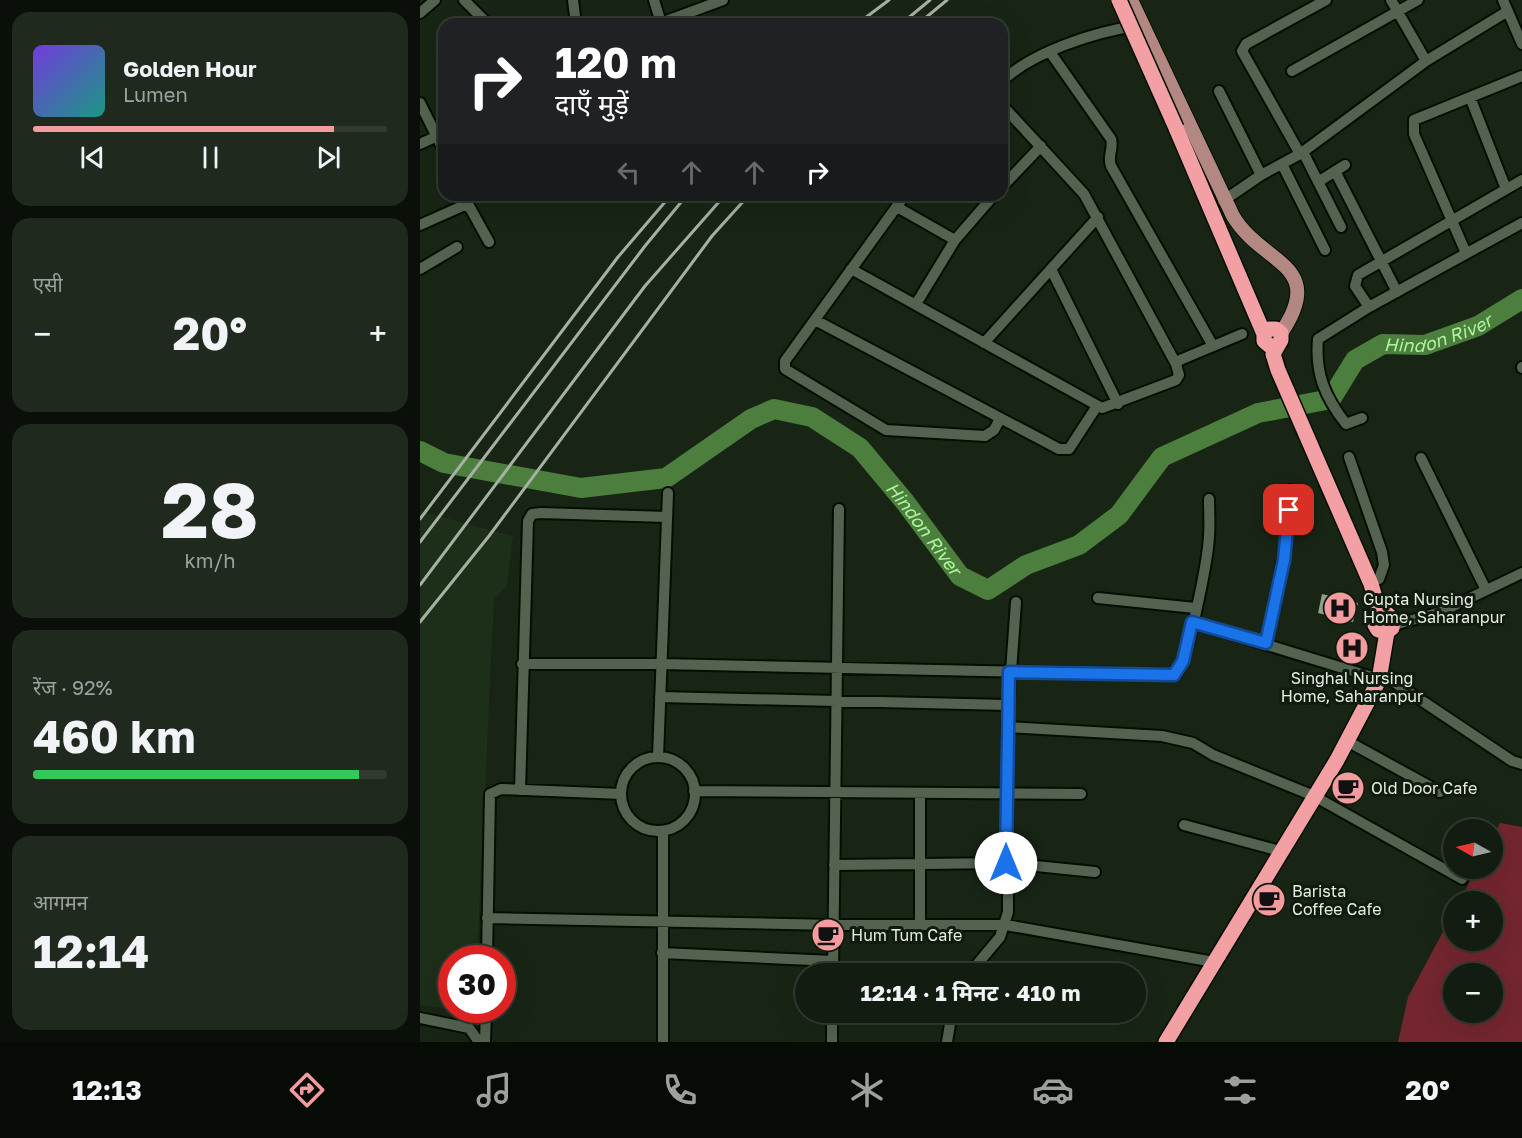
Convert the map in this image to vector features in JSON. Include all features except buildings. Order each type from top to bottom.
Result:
[{"type":"highway","points":[[1119,0],[1267,344],[1279,339]]},
{"type":"highway","points":[[1279,339],[1273,354],[1278,370],[1325,474],[1386,623]]},
{"type":"highway","points":[[1166,1042],[1347,741],[1377,675],[1386,623],[1379,579],[1355,532],[1339,510]]},
{"type":"main road","points":[[1131,0],[1224,201],[1242,232],[1288,268],[1296,283],[1299,297],[1297,304],[1279,339]]},
{"type":"street","points":[[420,14],[435,0]]},
{"type":"street","points":[[464,0],[482,18]]},
{"type":"street","points":[[573,0],[575,18]]},
{"type":"street","points":[[654,0],[659,18]]},
{"type":"street","points":[[674,18],[723,0]]},
{"type":"street","points":[[1326,0],[1246,44],[1242,51],[1302,153],[1341,227]]},
{"type":"street","points":[[1391,0],[1426,61]]},
{"type":"street","points":[[1292,71],[1418,0]]},
{"type":"street","points":[[1503,0],[1522,44]]},
{"type":"street","points":[[1224,201],[1261,175],[1302,153],[1426,61],[1508,11]]},
{"type":"street","points":[[1008,76],[1050,52],[1111,29],[1142,25]]},
{"type":"street","points":[[1050,52],[1111,139],[1112,146],[1109,155],[1111,166],[1213,346]]},
{"type":"street","points":[[1466,253],[1412,126],[1419,117],[1522,76]]},
{"type":"street","points":[[1219,91],[1261,175]]},
{"type":"street","points":[[1470,97],[1506,189]]},
{"type":"street","points":[[420,102],[438,129]]},
{"type":"street","points":[[851,270],[1097,406],[1107,408],[1176,380],[1179,375],[1176,364],[1084,194],[1008,111]]},
{"type":"street","points":[[420,144],[438,135]]},
{"type":"street","points":[[1008,181],[1041,146]]},
{"type":"street","points":[[1282,164],[1325,250]]},
{"type":"street","points":[[1318,182],[1346,165]]},
{"type":"street","points":[[1335,171],[1397,292]]},
{"type":"street","points":[[1369,307],[1354,281],[1358,275],[1522,180]]},
{"type":"street","points":[[420,225],[463,201]]},
{"type":"street","points":[[466,201],[489,242]]},
{"type":"street","points":[[901,201],[785,361],[785,369],[877,427],[897,432],[985,435],[994,430],[1000,419]]},
{"type":"street","points":[[916,304],[954,240],[989,201]]},
{"type":"street","points":[[897,207],[954,240]]},
{"type":"street","points":[[984,343],[1098,217]]},
{"type":"street","points":[[1362,418],[1346,424],[1335,410],[1316,363],[1318,339],[1369,307],[1522,223]]},
{"type":"street","points":[[420,269],[457,248]]},
{"type":"street","points":[[1051,268],[1118,404]]},
{"type":"street","points":[[814,320],[1065,451],[1097,406]]},
{"type":"street","points":[[1176,364],[1180,360],[1242,334]]},
{"type":"street","points":[[1349,457],[1382,552],[1384,565],[1379,579]]},
{"type":"street","points":[[1421,458],[1486,590]]},
{"type":"street","points":[[1266,643],[1286,546],[1290,490]]},
{"type":"street","points":[[658,757],[668,493]]},
{"type":"street","points":[[522,664],[661,664],[1174,675],[1183,661],[1195,608],[1209,537],[1209,499]]},
{"type":"street","points":[[662,953],[833,961],[839,509]]},
{"type":"street","points":[[520,790],[526,530],[532,514],[667,517]]},
{"type":"street","points":[[1386,623],[1441,612],[1522,573]]},
{"type":"street","points":[[1098,598],[1195,608]]},
{"type":"street","points":[[978,963],[1000,937],[1006,925],[1006,727],[1016,602]]},
{"type":"street","points":[[1192,622],[1377,675],[1512,761],[1522,764]]},
{"type":"street","points":[[660,697],[1008,705]]},
{"type":"street","points":[[1006,727],[1177,738],[1193,743],[1213,755],[1314,796],[1443,868]]},
{"type":"street","points":[[1347,741],[1440,792]]},
{"type":"street","points":[[658,757],[678,763],[686,771],[694,791],[690,812],[683,821],[663,831],[645,828],[629,818],[621,794],[628,772],[636,764],[658,757]]},
{"type":"street","points":[[487,945],[490,794],[501,789],[621,794]]},
{"type":"street","points":[[694,791],[835,795],[1081,794]]},
{"type":"street","points":[[920,795],[920,926]]},
{"type":"street","points":[[1184,825],[1280,851]]},
{"type":"street","points":[[663,831],[661,922],[663,1042]]},
{"type":"street","points":[[834,865],[1006,863],[1095,872]]},
{"type":"street","points":[[487,918],[834,925],[1006,925],[1214,962]]},
{"type":"street","points":[[420,1018],[469,1028],[479,1042]]},
{"type":"street","points":[[485,1042],[486,1023]]},
{"type":"street","points":[[832,1023],[832,1042]]},
{"type":"street","points":[[947,1042],[950,1023]]},
{"type":"shaded area","points":[[420,511],[513,536],[507,586],[494,599],[478,945],[438,945],[438,1007],[420,1005]]},
{"type":"shaded area","points":[[1503,824],[1522,827],[1522,1042],[1398,1042],[1408,997],[1443,932],[1443,951],[1503,951],[1503,891],[1465,891],[1471,879],[1503,879]]},
{"type":"waterway","name":"Hindon River","points":[[420,451],[444,463],[581,488],[666,478],[751,419],[774,409],[812,417],[860,448],[905,502],[960,576],[988,590],[1026,565],[1079,545],[1119,515],[1162,457],[1258,413],[1331,399],[1355,360],[1383,344],[1425,345],[1478,326],[1522,299]]},
{"type":"railway","points":[[865,18],[889,0]]},
{"type":"railway","points":[[908,18],[930,0]]},
{"type":"railway","points":[[925,18],[947,0]]},
{"type":"railway","points":[[420,519],[618,257],[666,201]]},
{"type":"railway","points":[[420,542],[645,246],[682,201]]},
{"type":"railway","points":[[420,585],[645,286],[720,201]]},
{"type":"railway","points":[[420,622],[489,536],[712,236],[744,201]]},
{"type":"place","name":"Gupta Nursing Home, Saharanpur","points":[[1340,608]]},
{"type":"place","name":"Singhal Nursing Home, Saharanpur","points":[[1352,648]]},
{"type":"place","name":"Old Door Cafe","points":[[1348,788]]},
{"type":"place","name":"Barista Coffee Cafe","points":[[1269,900]]},
{"type":"place","name":"Hum Tum Cafe","points":[[828,935]]},
{"type":"route","points":[[1006,863],[1006,727],[1009,672],[1174,675],[1179,671],[1183,661],[1192,622],[1266,643],[1281,578],[1289,510]]}]
